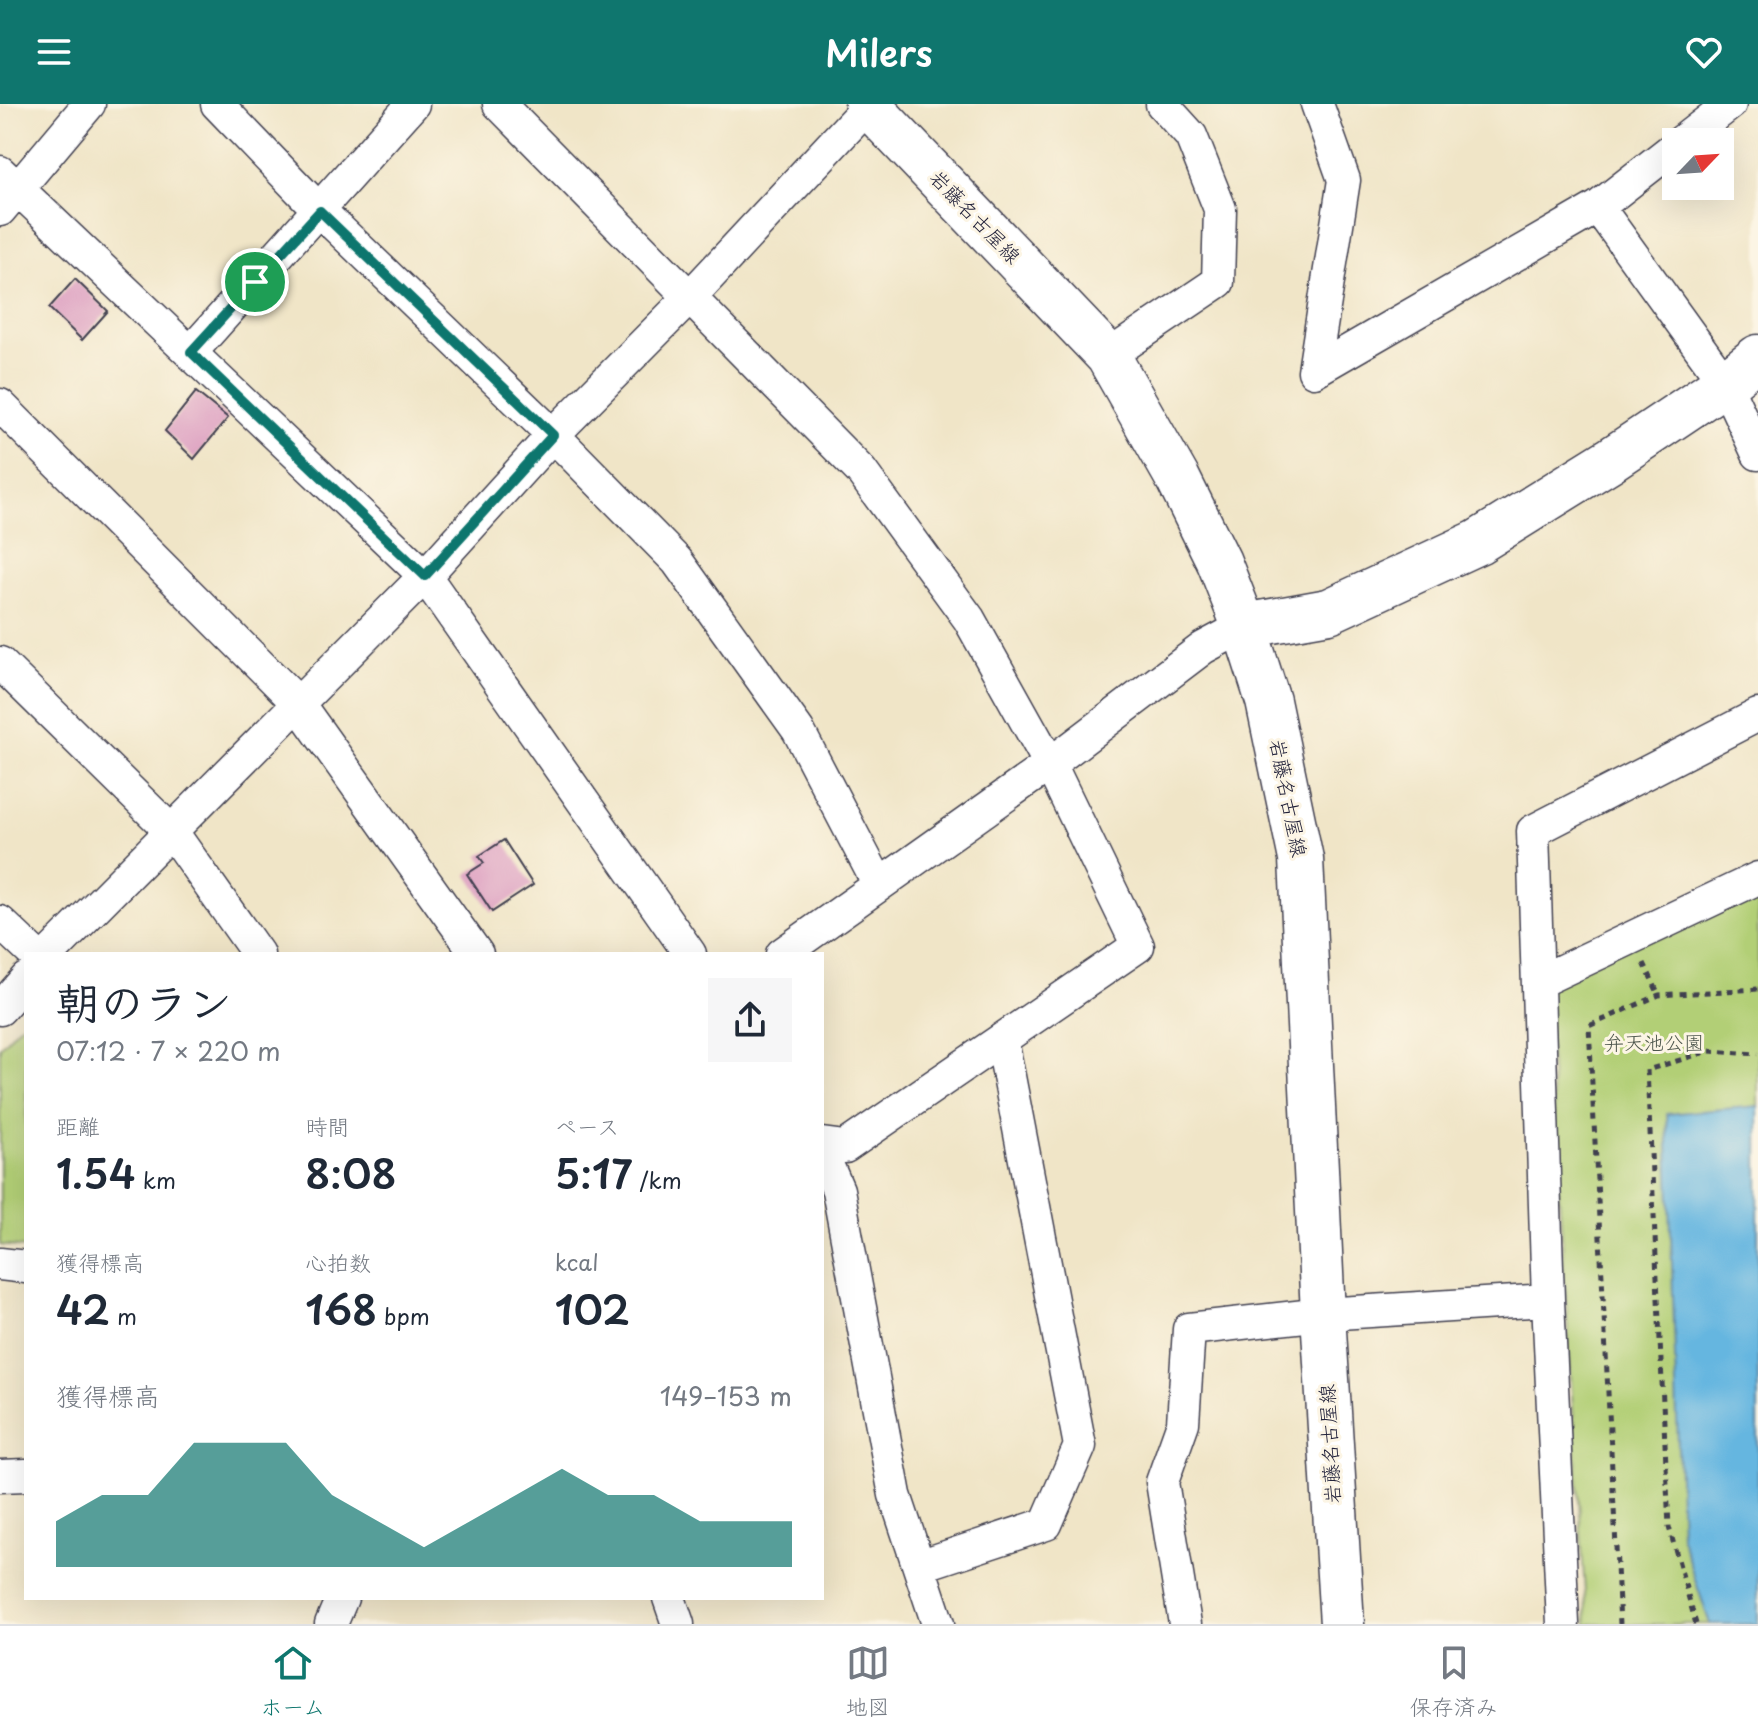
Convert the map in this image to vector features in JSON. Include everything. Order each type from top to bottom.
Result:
[{"type":"main road","name":"岩藤名古屋線","points":[[869,105],[1108,356],[1178,479],[1219,562],[1268,701],[1301,859],[1342,1624]]},
{"type":"main road","points":[[1244,626],[1329,611],[1478,542],[1610,460],[1741,370]]},
{"type":"street","points":[[89,104],[6,190],[191,352],[425,576],[689,952]]},
{"type":"street","points":[[217,104],[320,211],[553,435],[677,561],[798,730],[879,885]]},
{"type":"street","points":[[191,352],[413,104]]},
{"type":"street","points":[[499,104],[861,471],[969,619],[1050,764],[1138,946],[845,1147],[824,1144]]},
{"type":"street","points":[[1108,356],[1218,282],[1220,209],[1191,136],[1162,104]]},
{"type":"street","points":[[1317,104],[1344,180],[1314,371],[1598,207],[1662,157]]},
{"type":"street","points":[[1699,128],[1730,104]]},
{"type":"street","points":[[51,952],[425,576],[553,435],[689,298],[869,105]]},
{"type":"street","points":[[1598,207],[1741,370],[1758,454]]},
{"type":"street","points":[[0,405],[297,702],[476,952]]},
{"type":"street","points":[[785,952],[1050,764],[1203,648],[1244,626]]},
{"type":"street","points":[[0,663],[172,832],[257,952]]},
{"type":"street","points":[[1563,1624],[1548,1300],[1533,831],[1758,715]]},
{"type":"street","points":[[1538,982],[1758,878]]},
{"type":"street","points":[[0,922],[32,952]]},
{"type":"street","points":[[0,1009],[24,981]]},
{"type":"street","points":[[919,1566],[1046,1524],[1080,1446],[1002,1040]]},
{"type":"street","points":[[824,1158],[838,1190],[895,1495],[938,1624]]},
{"type":"street","points":[[0,1264],[24,1267]]},
{"type":"street","points":[[1185,1624],[1162,1482],[1183,1423],[1189,1329],[1323,1314],[1548,1300]]},
{"type":"street","points":[[0,1476],[24,1475]]},
{"type":"street","points":[[331,1624],[341,1600]]},
{"type":"street","points":[[670,1600],[678,1624]]},
{"type":"path","points":[[1620,1624],[1589,1026],[1659,995],[1758,989]]},
{"type":"path","points":[[1696,1624],[1669,1527],[1647,1070],[1709,1051],[1758,1054]]},
{"type":"green space","name":"弁天池公園","points":[[1758,882],[1758,1624],[1587,1624],[1545,979]]},
{"type":"green space","points":[[24,1021],[24,1248],[0,1245],[0,1047]]},
{"type":"water","points":[[1758,1106],[1758,1624],[1710,1624],[1681,1538],[1667,1114]]},
{"type":"building","points":[[75,279],[108,311],[82,340],[49,308]]},
{"type":"building","points":[[196,392],[228,418],[194,459],[165,431]]},
{"type":"building","points":[[504,840],[533,885],[492,912],[467,874],[484,863],[479,856]]},
{"type":"route","points":[[320,211],[553,435],[425,576],[191,352],[255,282],[320,211]]}]
